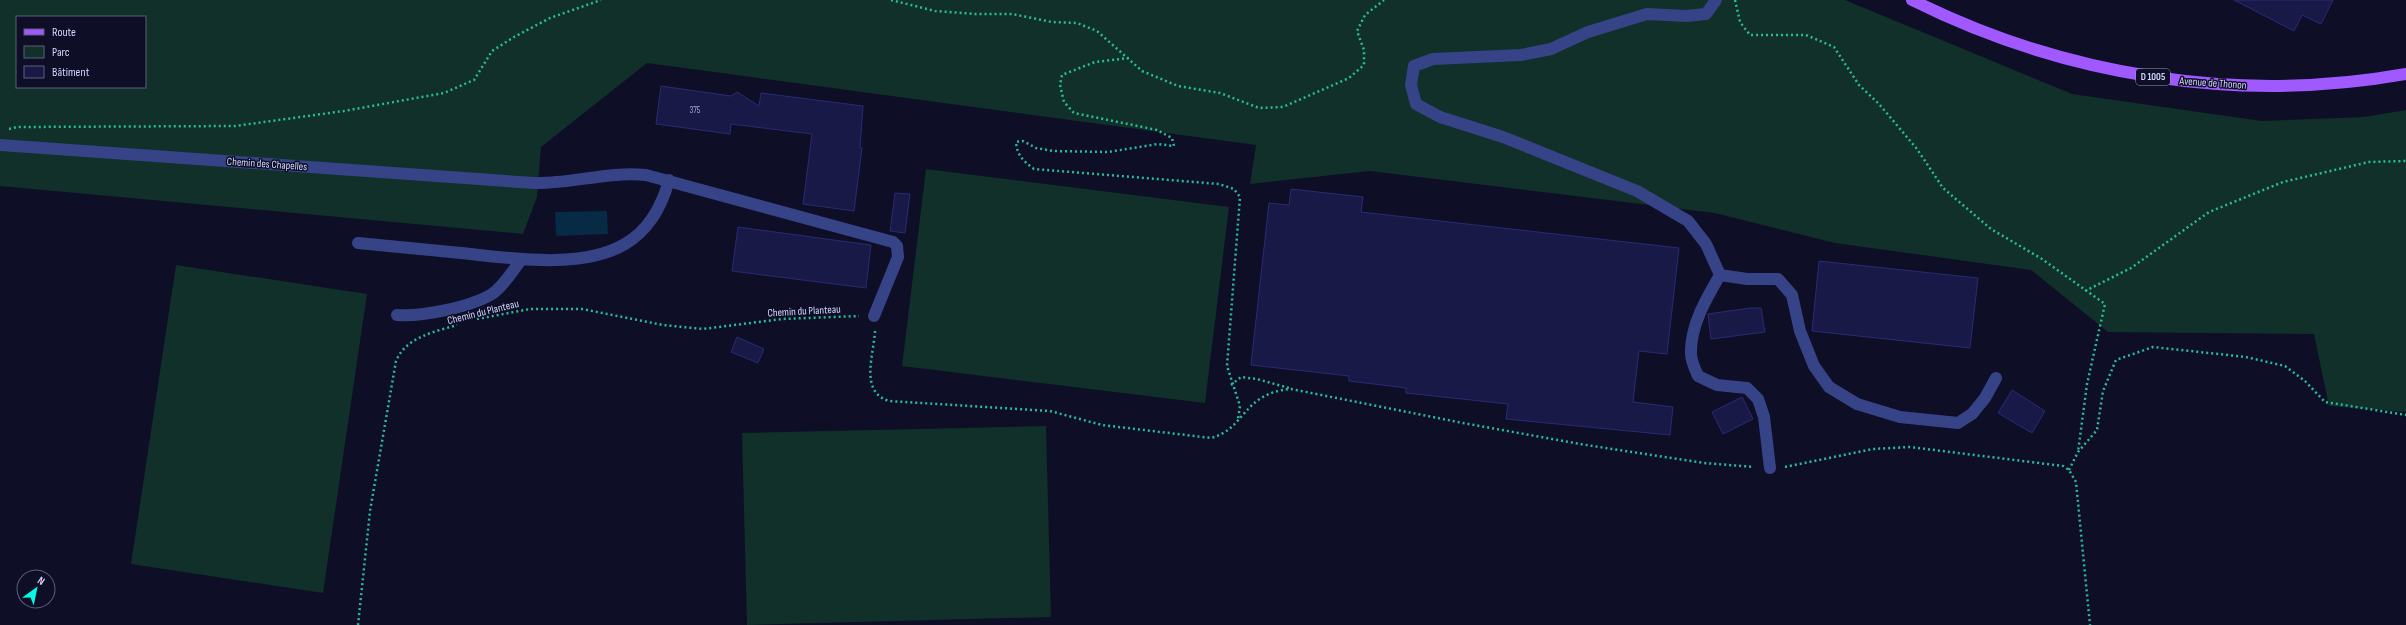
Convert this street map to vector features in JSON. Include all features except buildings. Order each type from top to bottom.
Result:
[{"type":"main road","name":"Avenue de Thonon","points":[[1912,0],[2005,40],[2053,56],[2131,74],[2210,83],[2261,85],[2341,82],[2406,74]]},
{"type":"street","points":[[1716,0],[1706,14],[1686,16],[1647,14],[1588,32],[1551,49],[1521,56],[1433,59],[1414,66],[1411,85],[1416,104],[1440,117],[1503,137],[1566,161],[1636,192],[1688,221],[1706,244],[1720,275]]},
{"type":"street","name":"Chemin des Chapelles","points":[[0,146],[534,183],[638,174],[668,180],[893,242],[896,246],[898,257],[874,316]]},
{"type":"street","points":[[358,243],[522,259],[596,255],[625,244],[638,235],[653,217],[664,196],[668,180]]},
{"type":"street","points":[[397,314],[431,313],[485,297],[499,287],[522,259]]},
{"type":"street","points":[[1720,275],[1747,279],[1778,280],[1792,295],[1800,331],[1814,366],[1829,387],[1857,404],[1900,417],[1958,423],[1972,414],[1985,398],[1996,378]]},
{"type":"street","points":[[1720,275],[1706,299],[1695,327],[1691,355],[1698,376],[1717,385],[1747,388],[1758,399],[1764,417],[1770,468]]},
{"type":"path","points":[[6,130],[17,127],[86,125],[235,126],[344,111],[444,93],[474,80],[492,51],[514,37],[550,18],[601,0]]},
{"type":"path","points":[[892,0],[935,11],[975,14],[1012,14],[1052,22],[1077,23],[1097,31],[1142,71],[1178,86],[1220,93],[1259,108],[1283,107],[1349,78],[1364,65],[1364,50],[1357,31],[1365,15],[1384,0]]},
{"type":"path","points":[[1735,0],[1740,22],[1750,35],[1806,35],[1834,47],[1859,85],[1879,104],[1918,148],[1943,188],[1991,229],[2042,259],[2085,292],[2105,304],[2086,384],[2078,452]]},
{"type":"path","points":[[1129,58],[1095,62],[1062,75],[1060,85],[1064,102],[1074,113],[1157,130],[1172,138],[1174,146],[1158,144],[1108,152],[1053,151],[1036,148],[1023,141],[1016,142],[1017,150],[1022,161],[1034,169],[1219,184],[1234,189],[1240,197],[1227,366],[1231,385],[1240,406],[1238,419]]},
{"type":"path","points":[[2085,292],[2131,268],[2209,212],[2283,182],[2369,162],[2406,161]]},
{"type":"path","name":"Chemin du Planteau","points":[[471,321],[515,311],[546,308],[594,311],[663,325],[703,329],[804,317],[874,316]]},
{"type":"path","points":[[874,316],[875,338],[870,384],[877,396],[889,401],[1050,411],[1102,425],[1203,438],[1219,436],[1226,432],[1256,400],[1267,393],[1291,389]]},
{"type":"path","name":"Chemin du Planteau","points":[[358,625],[370,511],[396,361],[400,350],[409,343],[464,323]]},
{"type":"path","points":[[2069,470],[2078,452],[2097,430],[2104,391],[2116,360],[2153,347],[2246,357],[2285,366],[2305,381],[2326,402],[2406,415]]},
{"type":"path","points":[[1231,385],[1241,377],[1257,379],[1291,389],[1304,390]]},
{"type":"green space","points":[[0,0],[1845,0],[2072,94],[2262,121],[2364,117],[2406,110],[2406,412],[2329,406],[2314,334],[2108,332],[2031,270],[1835,243],[1715,213],[1370,171],[1250,184],[1256,145],[647,63],[541,147],[537,197],[523,234],[0,186]]},
{"type":"green space","points":[[926,169],[1229,207],[1205,403],[902,366]]},
{"type":"green space","points":[[176,265],[367,294],[323,593],[131,564]]},
{"type":"green space","points":[[1046,426],[1051,617],[747,625],[742,433]]},
{"type":"water","points":[[607,211],[608,234],[556,236],[555,212]]}]
